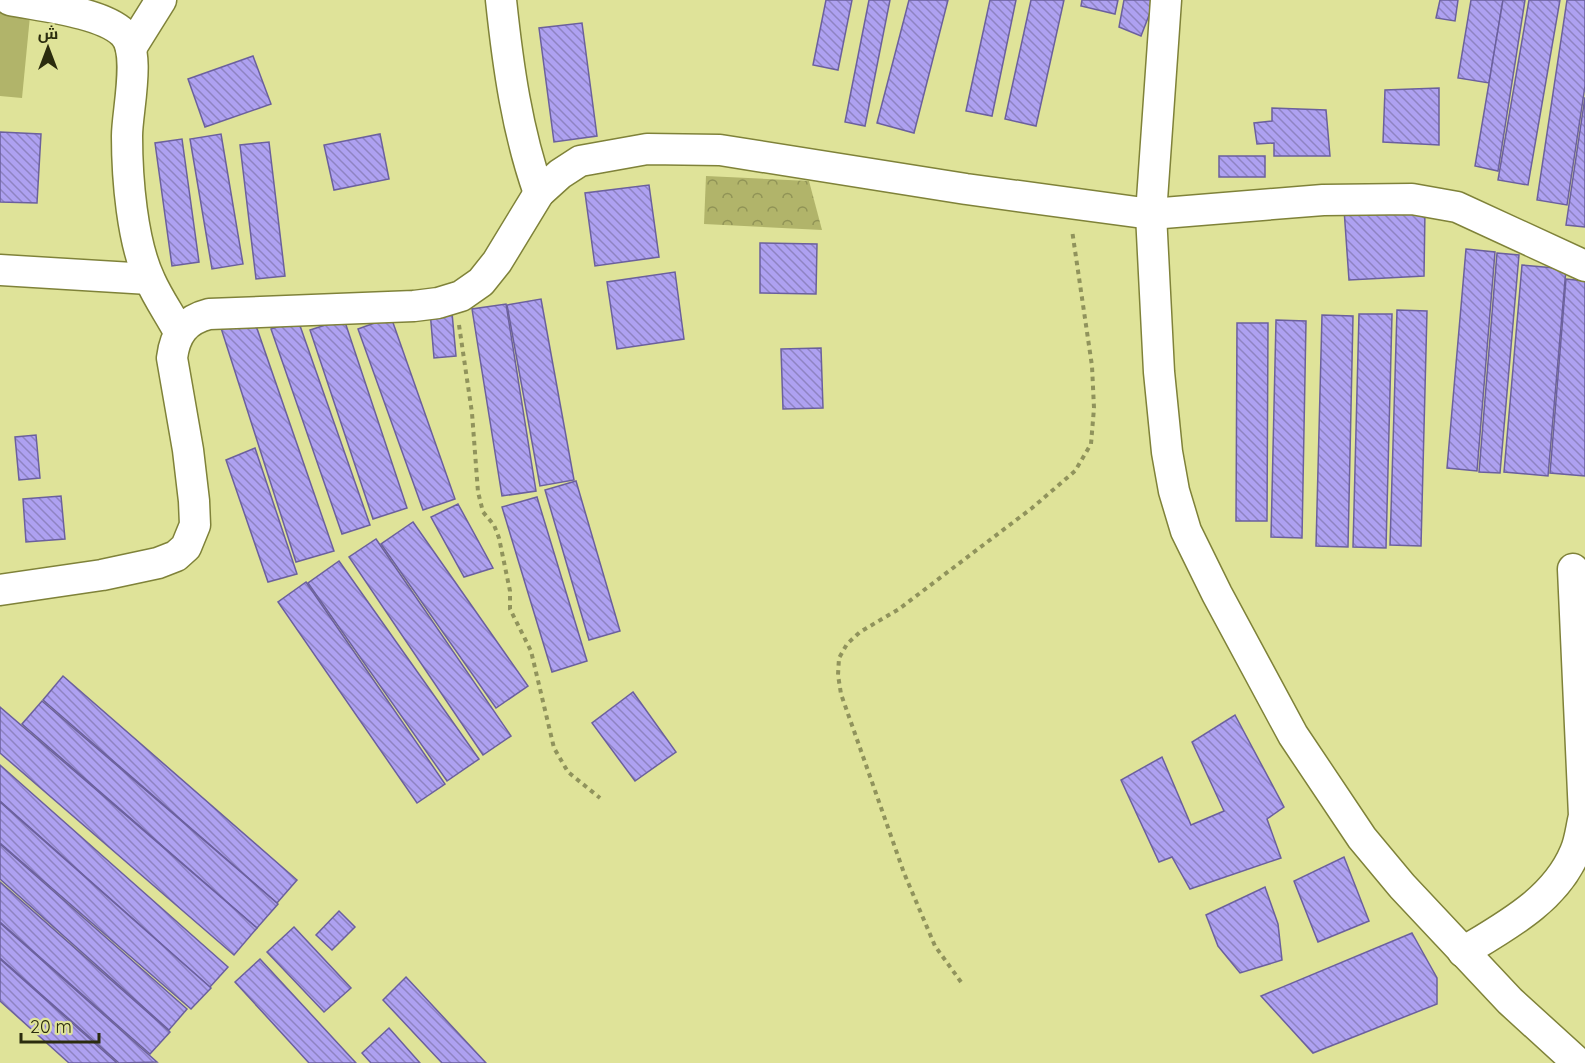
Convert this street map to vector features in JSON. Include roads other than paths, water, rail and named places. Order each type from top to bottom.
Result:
[{"type":"street","points":[[9,0],[81,14],[104,21],[124,34],[131,48],[132,72],[127,135],[129,183],[138,241],[149,279],[179,332]]},
{"type":"street","points":[[131,48],[161,0]]},
{"type":"street","points":[[501,0],[507,63],[526,156],[539,193]]},
{"type":"street","points":[[1166,0],[1151,214],[1159,372],[1167,452],[1174,491],[1186,531],[1217,594],[1293,735],[1362,838],[1402,886],[1510,1001],[1578,1063]]},
{"type":"street","points":[[2,593],[158,563],[176,556],[186,547],[195,525],[192,474],[172,358],[179,332],[186,325],[209,314],[414,306],[457,298],[481,282],[497,262],[539,193],[548,183],[580,161],[596,157],[647,149],[720,150],[966,189],[1151,214],[1323,200],[1412,199],[1457,207],[1585,266]]},
{"type":"street","points":[[0,270],[149,279]]},
{"type":"street","points":[[1463,952],[1508,925],[1542,898],[1559,879],[1575,852],[1584,816],[1573,569]]}]
